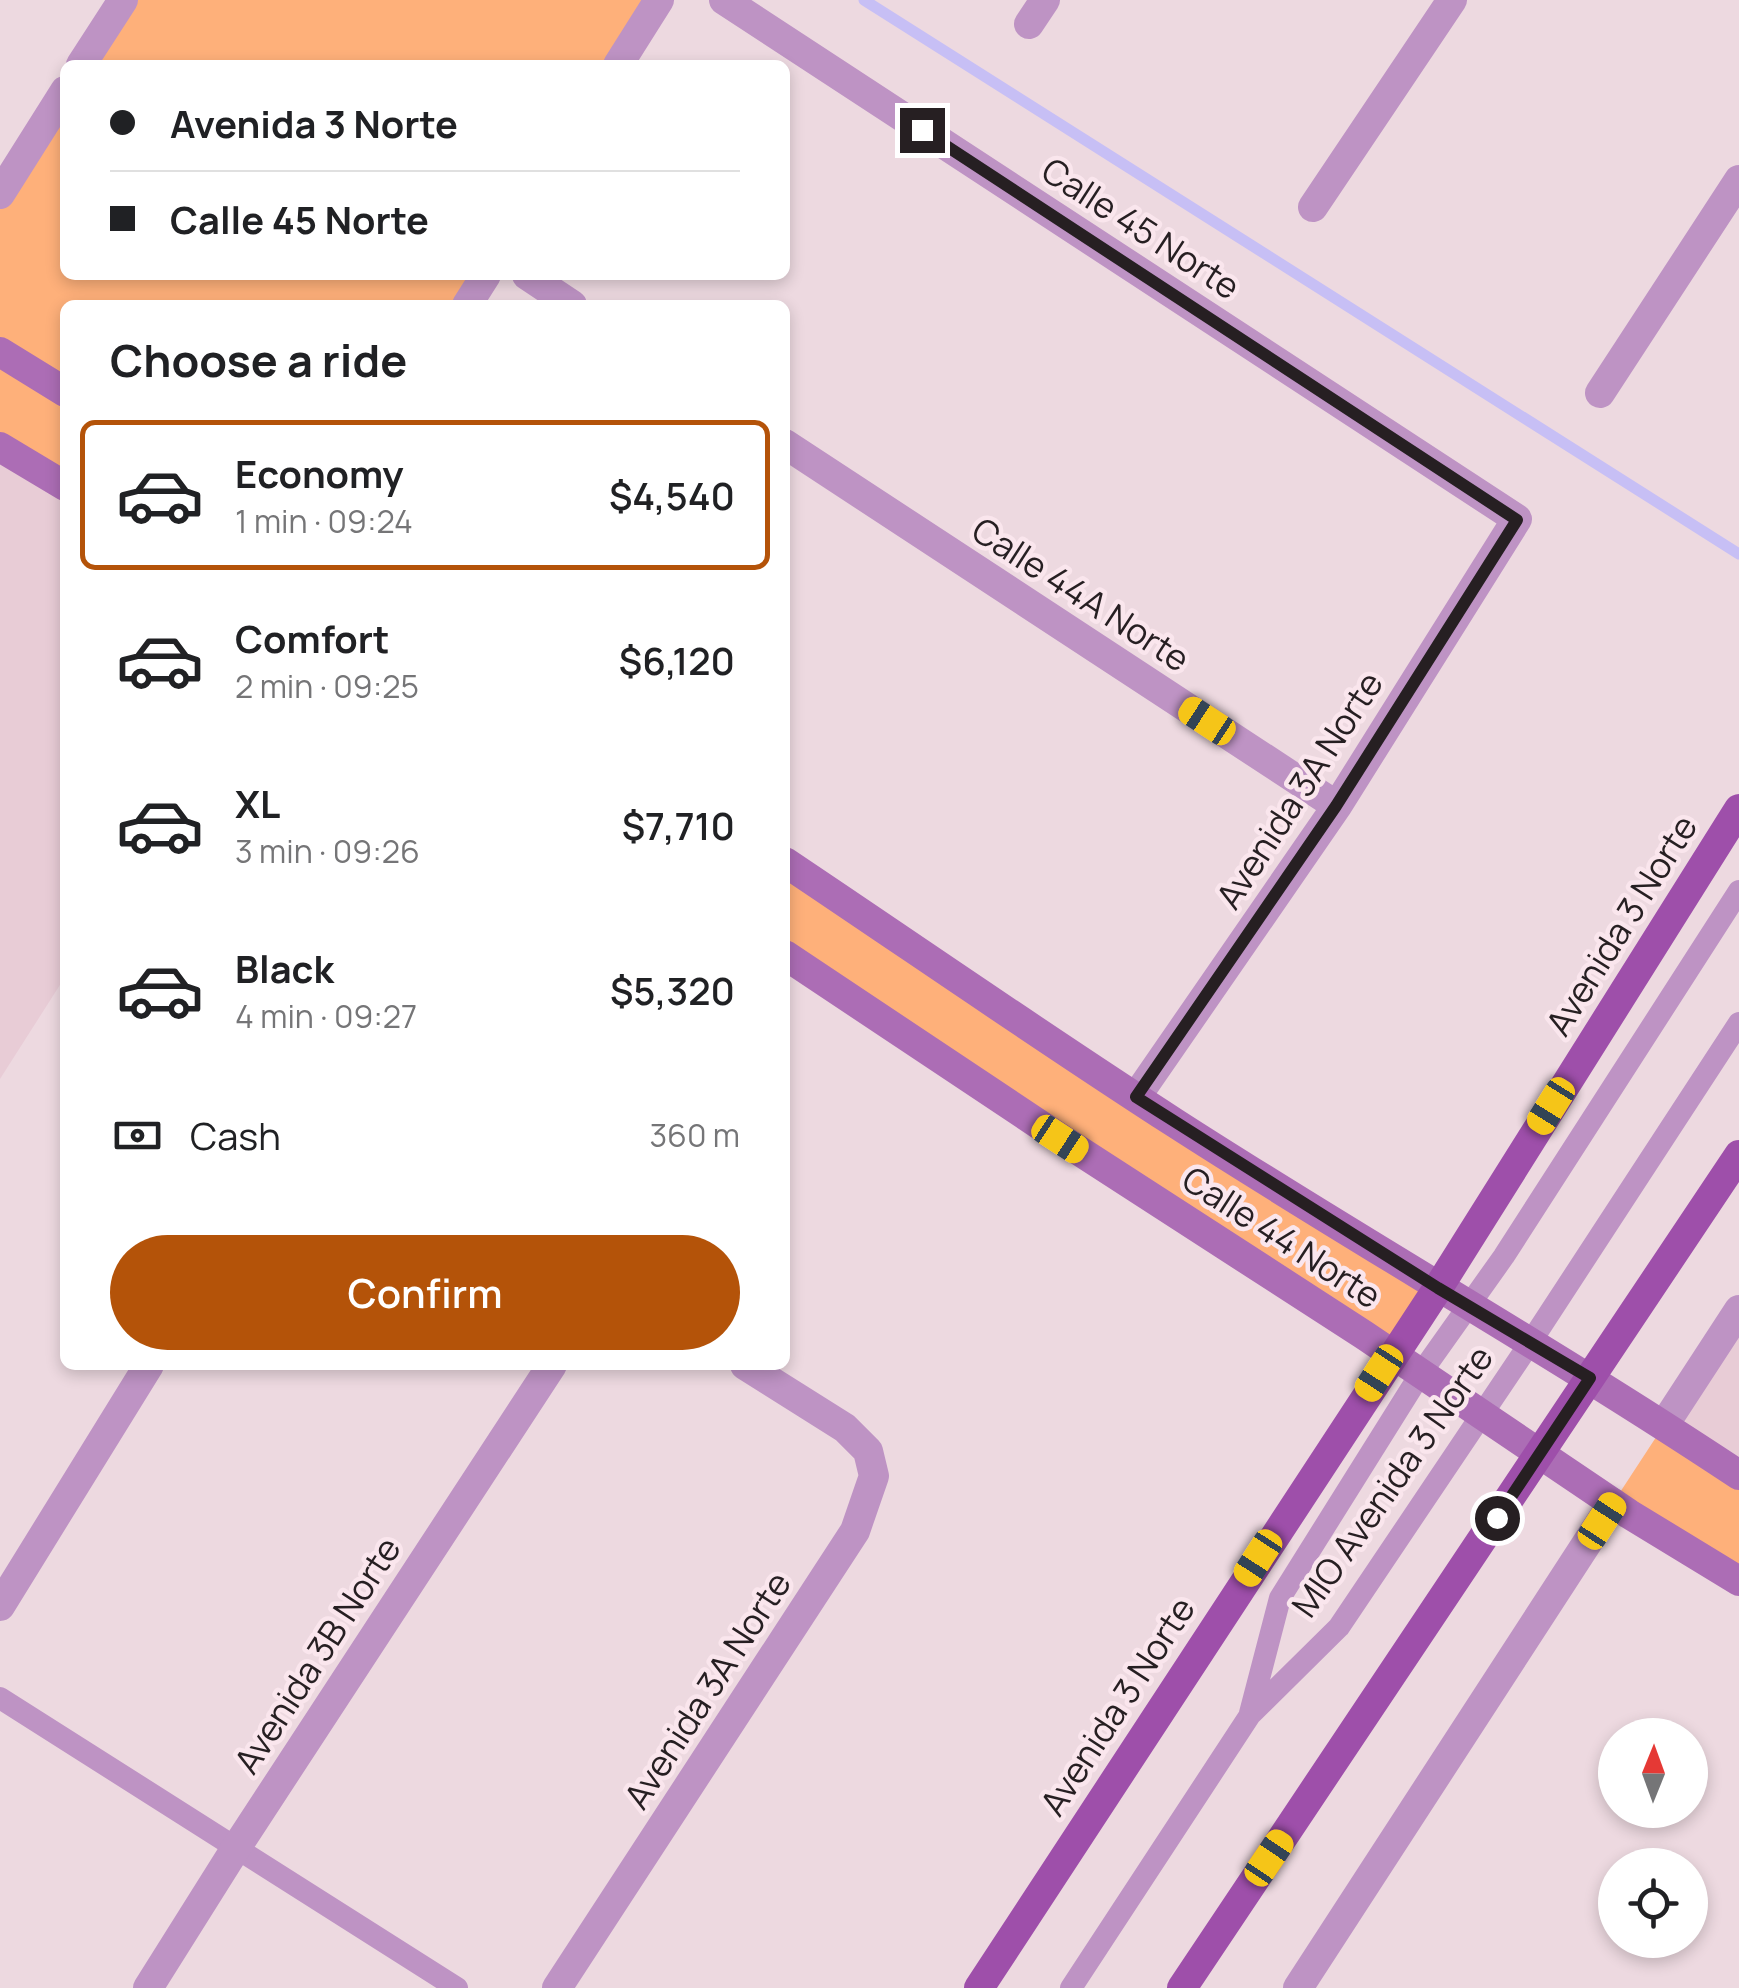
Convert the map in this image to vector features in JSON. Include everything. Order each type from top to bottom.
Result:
[{"type":"main road","points":[[0,352],[60,389]]},
{"type":"main road","points":[[0,447],[60,483]]},
{"type":"main road","name":"Avenida 3 Norte","points":[[979,1988],[1438,1288],[1739,809]]},
{"type":"main road","name":"Calle 44 Norte","points":[[790,865],[1136,1097],[1739,1474]]},
{"type":"main road","name":"Calle 44 Norte","points":[[790,957],[1060,1139],[1739,1582]]},
{"type":"main road","points":[[1182,1988],[1739,1155]]},
{"type":"street","points":[[621,60],[659,0]]},
{"type":"street","name":"Calle 45 Norte","points":[[724,0],[1517,520]]},
{"type":"street","points":[[1313,208],[1452,0]]},
{"type":"street","points":[[84,60],[116,2]]},
{"type":"street","points":[[0,194],[60,99]]},
{"type":"street","points":[[1600,392],[1739,180]]},
{"type":"street","points":[[534,280],[564,300]]},
{"type":"street","name":"Calle 44A Norte","points":[[790,447],[1336,806]]},
{"type":"street","name":"Avenida 3A Norte","points":[[1136,1097],[1336,806],[1517,520]]},
{"type":"street","points":[[1664,1425],[1739,1310]]},
{"type":"street","points":[[0,1606],[146,1370]]},
{"type":"street","name":"Avenida 3B Norte","points":[[148,1988],[549,1370]]},
{"type":"street","name":"Avenida 3A Norte","points":[[558,1988],[855,1532],[874,1476],[868,1451],[844,1428],[753,1370]]},
{"type":"street","points":[[1298,1988],[1614,1503]]},
{"type":"lane","name":"MIO Avenida 3 Norte","points":[[1250,1714],[1280,1598],[1421,1374],[1470,1307],[1739,891]]},
{"type":"lane","name":"MIO Avenida 3 Norte","points":[[1071,1988],[1250,1714],[1339,1627],[1739,1023]]},
{"type":"lane","points":[[0,1698],[457,1988]]},
{"type":"shaded area","points":[[123,0],[659,0],[621,60],[84,60]]},
{"type":"shaded area","points":[[60,99],[60,280],[483,280],[470,300],[60,300],[60,483],[0,447],[0,194]]},
{"type":"shaded area","points":[[0,447],[60,483],[60,985],[0,1079]]},
{"type":"shaded area","points":[[790,865],[1438,1288],[1391,1354],[790,958]]},
{"type":"shaded area","points":[[1739,1310],[1739,1475],[1664,1425]]},
{"type":"shaded area","points":[[1664,1425],[1739,1475],[1739,1581],[1613,1503]]},
{"type":"waterway","points":[[864,0],[1739,554]]},
{"type":"route","points":[[922,130],[1517,520],[1336,806],[1136,1097],[1438,1288],[1590,1378],[1497,1518]]}]
